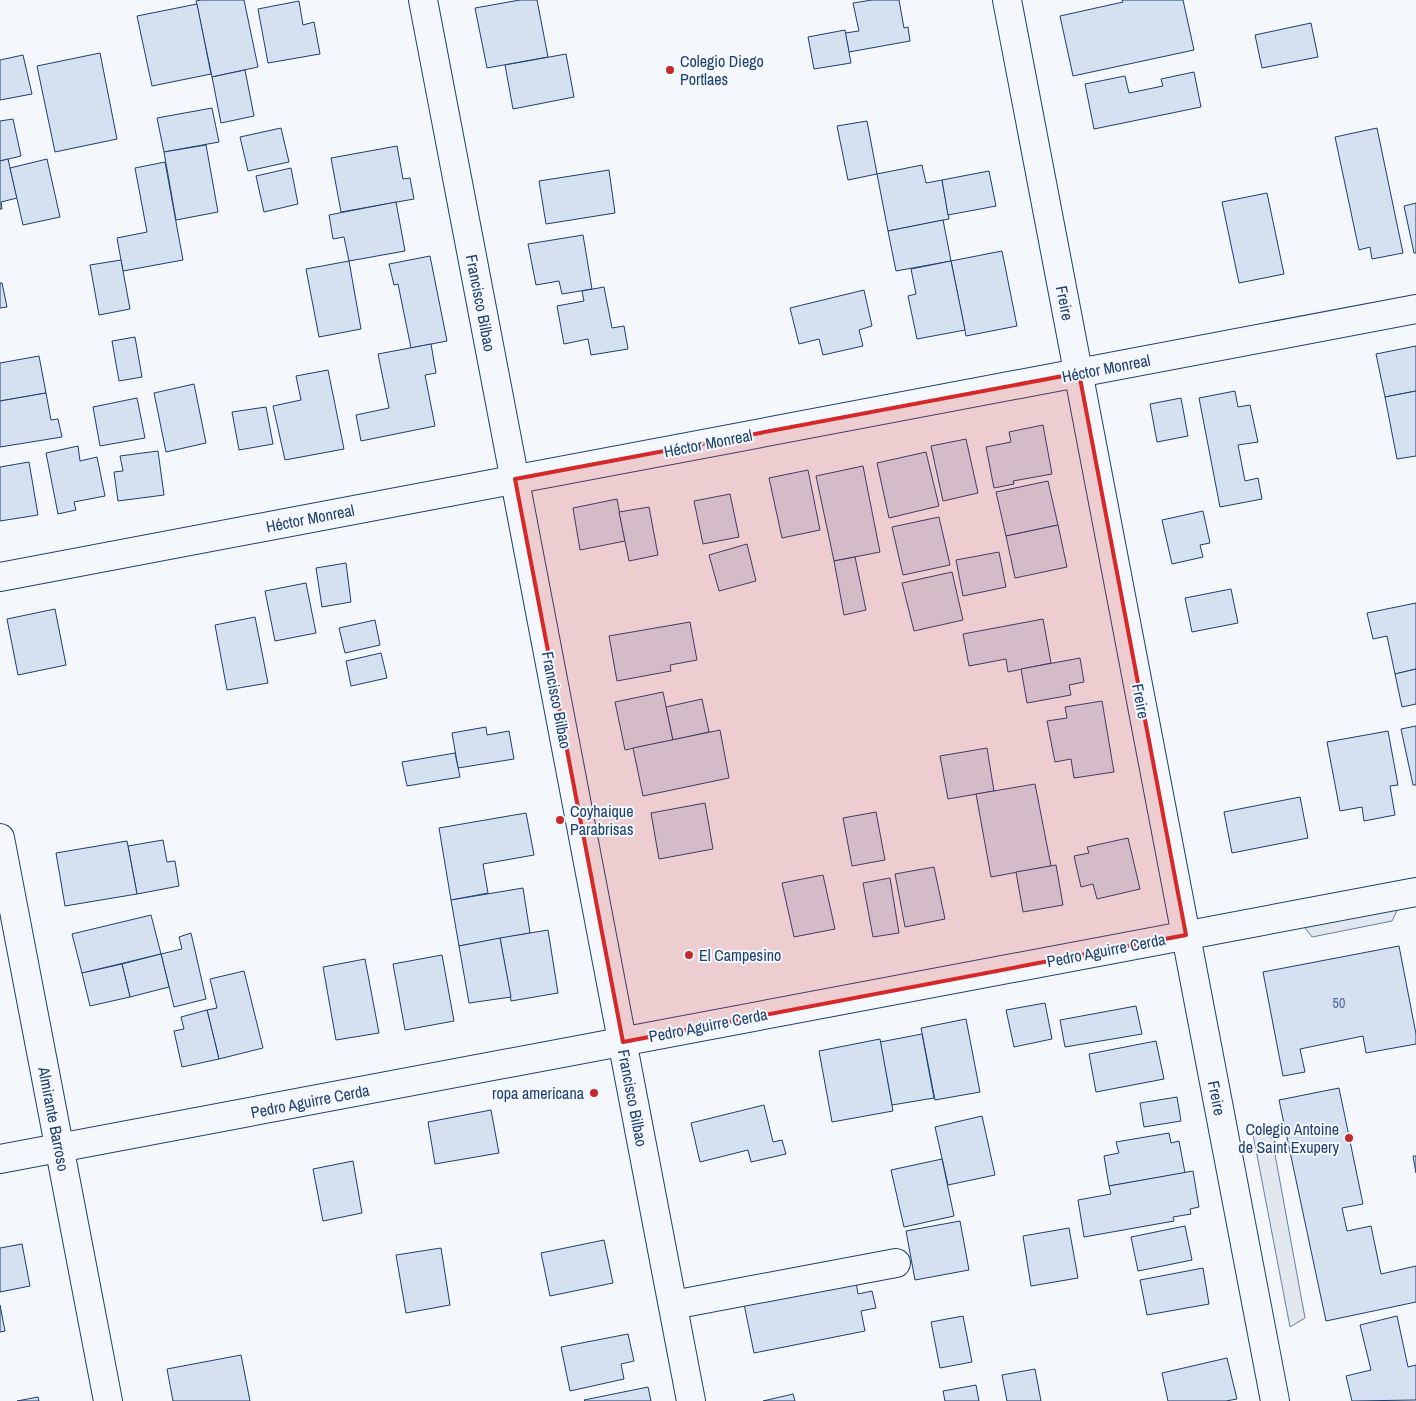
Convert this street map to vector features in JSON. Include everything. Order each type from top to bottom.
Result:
[{"type":"street","name":"Francisco Bilbao","points":[[423,0],[691,1401]]},
{"type":"street","name":"Freire","points":[[1007,0],[1275,1401]]},
{"type":"street","name":"Héctor Monreal","points":[[0,577],[1416,309]]},
{"type":"street","name":"Almirante Barroso","points":[[0,838],[108,1401]]},
{"type":"street","name":"Pedro Aguirre Cerda","points":[[0,1159],[1416,892]]},
{"type":"street","points":[[673,1305],[896,1263]]},
{"type":"highlighted area","points":[[1079,373],[1186,935],[623,1042],[515,479]]},
{"type":"shaded area","points":[[1399,906],[1392,921],[1312,937],[1303,925]]},
{"type":"shaded area","points":[[1252,1129],[1272,1138],[1305,1318],[1290,1327]]},
{"type":"building","points":[[244,0],[258,67],[212,77],[196,1]]},
{"type":"building","points":[[520,0],[537,0],[548,57],[487,68],[475,8]]},
{"type":"building","points":[[872,0],[899,0],[904,28],[908,27],[910,41],[849,52],[845,33],[859,31],[853,3]]},
{"type":"building","points":[[1122,0],[1183,0],[1194,50],[1073,76],[1060,16],[1123,2]]},
{"type":"building","points":[[299,1],[303,25],[314,22],[320,54],[268,63],[258,9]]},
{"type":"building","points":[[197,4],[211,74],[152,86],[137,16]]},
{"type":"building","points":[[1311,23],[1318,57],[1262,68],[1255,35]]},
{"type":"building","points":[[845,30],[851,63],[814,69],[808,37]]},
{"type":"building","points":[[100,53],[117,139],[55,152],[37,66]]},
{"type":"building","points":[[566,54],[574,97],[513,109],[505,65]]},
{"type":"building","points":[[23,55],[32,94],[0,100],[0,60]]},
{"type":"building","points":[[245,70],[254,116],[221,123],[212,77]]},
{"type":"building","points":[[1194,72],[1201,107],[1094,129],[1085,84],[1125,76],[1129,93],[1163,86],[1161,79]]},
{"type":"building","points":[[212,108],[219,142],[164,152],[157,118]]},
{"type":"building","points":[[13,119],[21,156],[0,161],[0,121]]},
{"type":"building","points":[[867,121],[877,174],[848,180],[837,126]]},
{"type":"building","points":[[281,128],[289,162],[248,171],[240,137]]},
{"type":"building","points":[[1377,128],[1403,253],[1372,259],[1370,247],[1359,250],[1335,137]]},
{"type":"building","points":[[206,145],[218,212],[176,220],[164,152]]},
{"type":"building","points":[[397,146],[403,179],[410,178],[414,199],[341,212],[331,158]]},
{"type":"building","points":[[8,159],[17,198],[1,202],[2,209],[0,209],[0,161]]},
{"type":"building","points":[[47,159],[60,217],[23,225],[10,168]]},
{"type":"building","points":[[165,162],[183,260],[123,271],[117,238],[147,232],[135,168]]},
{"type":"building","points":[[922,165],[926,183],[942,180],[949,219],[888,231],[877,174]]},
{"type":"building","points":[[291,168],[298,204],[264,212],[256,176]]},
{"type":"building","points":[[609,170],[615,213],[546,224],[539,181]]},
{"type":"building","points":[[989,171],[996,206],[948,215],[942,180]]},
{"type":"building","points":[[1267,193],[1284,274],[1239,283],[1222,202]]},
{"type":"building","points":[[396,202],[405,251],[349,261],[344,237],[333,239],[329,215]]},
{"type":"building","points":[[1416,203],[1416,253],[1414,253],[1404,206]]},
{"type":"building","points":[[943,220],[951,261],[896,271],[888,231]]},
{"type":"building","points":[[583,235],[592,289],[562,294],[559,281],[536,285],[528,244]]},
{"type":"building","points":[[1002,251],[1017,326],[966,336],[951,261]]},
{"type":"building","points":[[430,256],[447,341],[411,348],[398,284],[394,285],[389,264]]},
{"type":"building","points":[[121,260],[130,309],[99,315],[90,265]]},
{"type":"building","points":[[349,261],[361,329],[319,337],[306,269]]},
{"type":"building","points":[[951,261],[965,330],[917,339],[908,296],[916,294],[911,269]]},
{"type":"building","points":[[0,283],[2,283],[7,307],[0,308]]},
{"type":"building","points":[[604,287],[612,328],[624,326],[628,349],[591,355],[588,339],[564,344],[557,306],[584,301],[582,291]]},
{"type":"building","points":[[864,290],[872,326],[859,330],[863,346],[823,355],[819,339],[799,344],[790,308]]},
{"type":"building","points":[[135,337],[142,377],[119,381],[112,341]]},
{"type":"building","points":[[431,344],[436,373],[425,375],[435,426],[361,441],[356,415],[389,408],[378,354]]},
{"type":"building","points":[[1416,346],[1416,391],[1385,397],[1376,354]]},
{"type":"building","points":[[39,356],[46,393],[0,401],[0,363]]},
{"type":"building","points":[[328,370],[344,449],[285,460],[273,406],[301,400],[296,376]]},
{"type":"building","points":[[194,384],[206,443],[166,452],[154,393]]},
{"type":"building","points":[[1235,391],[1238,407],[1250,405],[1258,442],[1238,445],[1245,481],[1258,478],[1262,499],[1220,507],[1199,398]]},
{"type":"building","points":[[1416,391],[1416,456],[1397,459],[1385,397]]},
{"type":"building","points":[[46,393],[51,420],[58,419],[62,437],[0,447],[0,401]]},
{"type":"building","points":[[137,398],[145,438],[100,446],[93,407]]},
{"type":"building","points":[[1181,398],[1188,436],[1157,442],[1150,404]]},
{"type":"building","points":[[266,407],[273,444],[239,450],[232,412]]},
{"type":"building","points":[[1043,425],[1052,474],[1013,481],[1014,484],[994,488],[986,447],[1011,442],[1009,432]]},
{"type":"building","points":[[966,439],[978,493],[943,501],[931,446]]},
{"type":"building","points":[[78,446],[80,461],[97,457],[105,496],[74,502],[76,510],[58,514],[46,453]]},
{"type":"building","points":[[158,451],[164,495],[118,501],[114,472],[123,471],[120,456]]},
{"type":"building","points":[[926,452],[939,506],[889,518],[877,463]]},
{"type":"building","points":[[29,462],[38,515],[0,521],[0,467]]},
{"type":"building","points":[[863,466],[880,552],[834,561],[816,476]]},
{"type":"building","points":[[808,470],[820,530],[782,538],[769,478]]},
{"type":"building","points":[[1048,481],[1058,525],[1006,536],[996,492]]},
{"type":"building","points":[[730,494],[739,537],[703,544],[694,501]]},
{"type":"building","points":[[617,499],[625,541],[580,550],[573,508]]},
{"type":"building","points":[[649,507],[658,555],[629,561],[619,512]]},
{"type":"building","points":[[1203,511],[1210,543],[1200,545],[1203,557],[1172,564],[1162,520]]},
{"type":"building","points":[[939,517],[950,565],[903,575],[892,527]]},
{"type":"building","points":[[1058,525],[1067,567],[1015,578],[1006,536]]},
{"type":"building","points":[[747,544],[756,581],[719,591],[709,555]]},
{"type":"building","points":[[999,552],[1006,587],[963,596],[956,560]]},
{"type":"building","points":[[855,557],[866,610],[844,615],[834,561]]},
{"type":"building","points":[[346,563],[351,602],[322,607],[316,568]]},
{"type":"building","points":[[952,572],[963,620],[914,631],[902,583]]},
{"type":"building","points":[[306,583],[316,633],[275,641],[265,591]]},
{"type":"building","points":[[1231,589],[1238,623],[1192,632],[1185,598]]},
{"type":"building","points":[[1416,603],[1416,669],[1395,674],[1387,636],[1373,639],[1367,613]]},
{"type":"building","points":[[55,609],[66,665],[18,675],[7,619]]},
{"type":"building","points":[[255,617],[268,683],[227,690],[215,625]]},
{"type":"building","points":[[1043,619],[1051,663],[1008,672],[1006,659],[969,666],[963,634]]},
{"type":"building","points":[[375,620],[380,645],[345,653],[339,628]]},
{"type":"building","points":[[690,622],[697,660],[670,665],[671,671],[617,681],[609,636]]},
{"type":"building","points":[[381,653],[387,678],[351,686],[346,661]]},
{"type":"building","points":[[1080,658],[1084,682],[1069,685],[1071,695],[1027,703],[1021,669]]},
{"type":"building","points":[[1416,669],[1416,704],[1402,707],[1395,674]]},
{"type":"building","points":[[663,692],[673,740],[625,750],[615,702]]},
{"type":"building","points":[[702,699],[709,732],[673,740],[666,707]]},
{"type":"building","points":[[1102,701],[1114,772],[1074,778],[1071,759],[1055,762],[1047,721],[1067,718],[1065,707]]},
{"type":"building","points":[[1416,726],[1416,785],[1413,785],[1401,729]]},
{"type":"building","points":[[486,727],[487,735],[509,731],[514,759],[458,768],[452,733]]},
{"type":"building","points":[[720,730],[729,778],[643,796],[633,748]]},
{"type":"building","points":[[1388,731],[1398,785],[1390,786],[1395,815],[1364,821],[1362,807],[1340,811],[1327,742]]},
{"type":"building","points":[[987,748],[994,791],[948,799],[940,756]]},
{"type":"building","points":[[455,753],[460,777],[407,786],[402,762]]},
{"type":"building","points":[[1035,784],[1051,866],[991,877],[976,794]]},
{"type":"building","points":[[1300,797],[1308,838],[1232,853],[1224,812]]},
{"type":"building","points":[[705,803],[713,849],[659,859],[651,813]]},
{"type":"building","points":[[876,812],[885,860],[852,866],[843,818]]},
{"type":"building","points":[[526,813],[534,855],[483,864],[488,893],[451,900],[439,828]]},
{"type":"building","points":[[1128,838],[1140,889],[1097,899],[1093,884],[1081,887],[1074,856],[1089,853],[1087,847]]},
{"type":"building","points":[[163,840],[167,862],[175,861],[179,886],[137,894],[128,846]]},
{"type":"building","points":[[127,841],[137,894],[65,906],[56,853]]},
{"type":"building","points":[[1056,865],[1063,905],[1023,912],[1016,872]]},
{"type":"building","points":[[934,867],[945,919],[905,927],[895,874]]},
{"type":"building","points":[[823,875],[835,929],[794,937],[782,883]]},
{"type":"building","points":[[890,878],[899,933],[873,937],[863,883]]},
{"type":"building","points":[[523,888],[530,933],[459,946],[451,900]]},
{"type":"building","points":[[151,915],[161,954],[82,973],[72,934]]},
{"type":"building","points":[[548,930],[558,993],[511,1001],[500,938]]},
{"type":"building","points":[[191,933],[206,999],[174,1007],[161,954],[182,949],[179,937]]},
{"type":"building","points":[[500,938],[511,997],[469,1003],[459,946]]},
{"type":"building","points":[[1399,946],[1416,1034],[1416,1044],[1366,1053],[1363,1036],[1300,1049],[1305,1072],[1283,1076],[1263,972]]},
{"type":"building","points":[[161,954],[169,987],[130,997],[122,964]]},
{"type":"building","points":[[442,955],[454,1021],[405,1030],[393,964]]},
{"type":"building","points":[[365,959],[379,1033],[336,1040],[323,967]]},
{"type":"building","points":[[122,964],[130,997],[90,1006],[82,973]]},
{"type":"building","points":[[244,971],[263,1048],[219,1059],[207,1010],[217,1008],[210,979]]},
{"type":"building","points":[[1045,1003],[1052,1039],[1014,1047],[1006,1010]]},
{"type":"building","points":[[1136,1006],[1142,1034],[1065,1047],[1060,1020]]},
{"type":"building","points":[[207,1010],[219,1059],[182,1067],[174,1031],[184,1029],[181,1017]]},
{"type":"building","points":[[966,1019],[980,1092],[935,1100],[921,1028]]},
{"type":"building","points":[[922,1034],[934,1098],[892,1105],[880,1042]]},
{"type":"building","points":[[880,1039],[893,1111],[832,1122],[819,1051]]},
{"type":"building","points":[[1156,1041],[1164,1079],[1096,1092],[1089,1054]]},
{"type":"building","points":[[1339,1088],[1363,1204],[1342,1208],[1347,1231],[1371,1226],[1381,1274],[1416,1266],[1416,1302],[1326,1321],[1279,1100]]},
{"type":"building","points":[[1177,1097],[1181,1121],[1144,1127],[1140,1103]]},
{"type":"building","points":[[764,1105],[773,1142],[782,1140],[786,1154],[751,1162],[748,1150],[700,1162],[691,1123]]},
{"type":"building","points":[[491,1110],[499,1153],[435,1164],[428,1122]]},
{"type":"building","points":[[982,1116],[995,1175],[948,1185],[935,1127]]},
{"type":"building","points":[[1169,1133],[1171,1143],[1179,1141],[1185,1173],[1109,1186],[1104,1156],[1119,1153],[1116,1142]]},
{"type":"building","points":[[1413,1156],[1416,1156],[1416,1173]]},
{"type":"building","points":[[942,1159],[954,1216],[904,1227],[891,1170]]},
{"type":"building","points":[[353,1161],[362,1213],[323,1221],[313,1169]]},
{"type":"building","points":[[1193,1171],[1199,1207],[1190,1209],[1191,1214],[1173,1217],[1174,1221],[1084,1237],[1078,1200],[1111,1194],[1109,1186]]},
{"type":"building","points":[[960,1221],[969,1270],[915,1280],[906,1231]]},
{"type":"building","points":[[1185,1226],[1192,1260],[1138,1271],[1131,1237]]},
{"type":"building","points":[[1069,1228],[1078,1278],[1031,1286],[1023,1236]]},
{"type":"building","points":[[604,1240],[613,1283],[550,1296],[541,1253]]},
{"type":"building","points":[[22,1244],[30,1286],[0,1292],[0,1248]]},
{"type":"building","points":[[441,1248],[450,1305],[406,1313],[396,1255]]},
{"type":"building","points":[[1203,1268],[1209,1304],[1147,1315],[1140,1280]]},
{"type":"building","points":[[856,1282],[858,1294],[872,1291],[876,1308],[861,1311],[865,1331],[754,1353],[744,1304]]},
{"type":"building","points":[[0,1305],[5,1331],[0,1332]]},
{"type":"building","points":[[963,1316],[972,1362],[940,1368],[931,1322]]},
{"type":"building","points":[[1397,1316],[1408,1367],[1416,1365],[1416,1400],[1352,1401],[1346,1376],[1371,1370],[1360,1325]]},
{"type":"building","points":[[628,1334],[634,1361],[621,1364],[624,1379],[570,1391],[561,1347]]},
{"type":"building","points":[[241,1355],[250,1401],[173,1401],[167,1369]]},
{"type":"building","points":[[1227,1358],[1237,1399],[1226,1401],[1168,1401],[1162,1373]]},
{"type":"building","points":[[1035,1369],[1041,1401],[1007,1401],[1002,1375]]},
{"type":"building","points":[[976,1385],[979,1401],[945,1401],[943,1391]]},
{"type":"building","points":[[648,1387],[651,1401],[584,1400]]},
{"type":"building","points":[[793,1394],[795,1401],[763,1401]]},
{"type":"building","points":[[38,1397],[39,1401],[17,1401]]},
{"type":"place","name":"Colegio Diego Portlaes","points":[[670,70]]},
{"type":"place","name":"Coyhaique Parabrisas","points":[[560,820]]},
{"type":"place","name":"El Campesino","points":[[689,955]]},
{"type":"place","name":"ropa americana","points":[[594,1093]]},
{"type":"place","name":"Colegio Antoine de Saint Exupery","points":[[1349,1138]]}]
